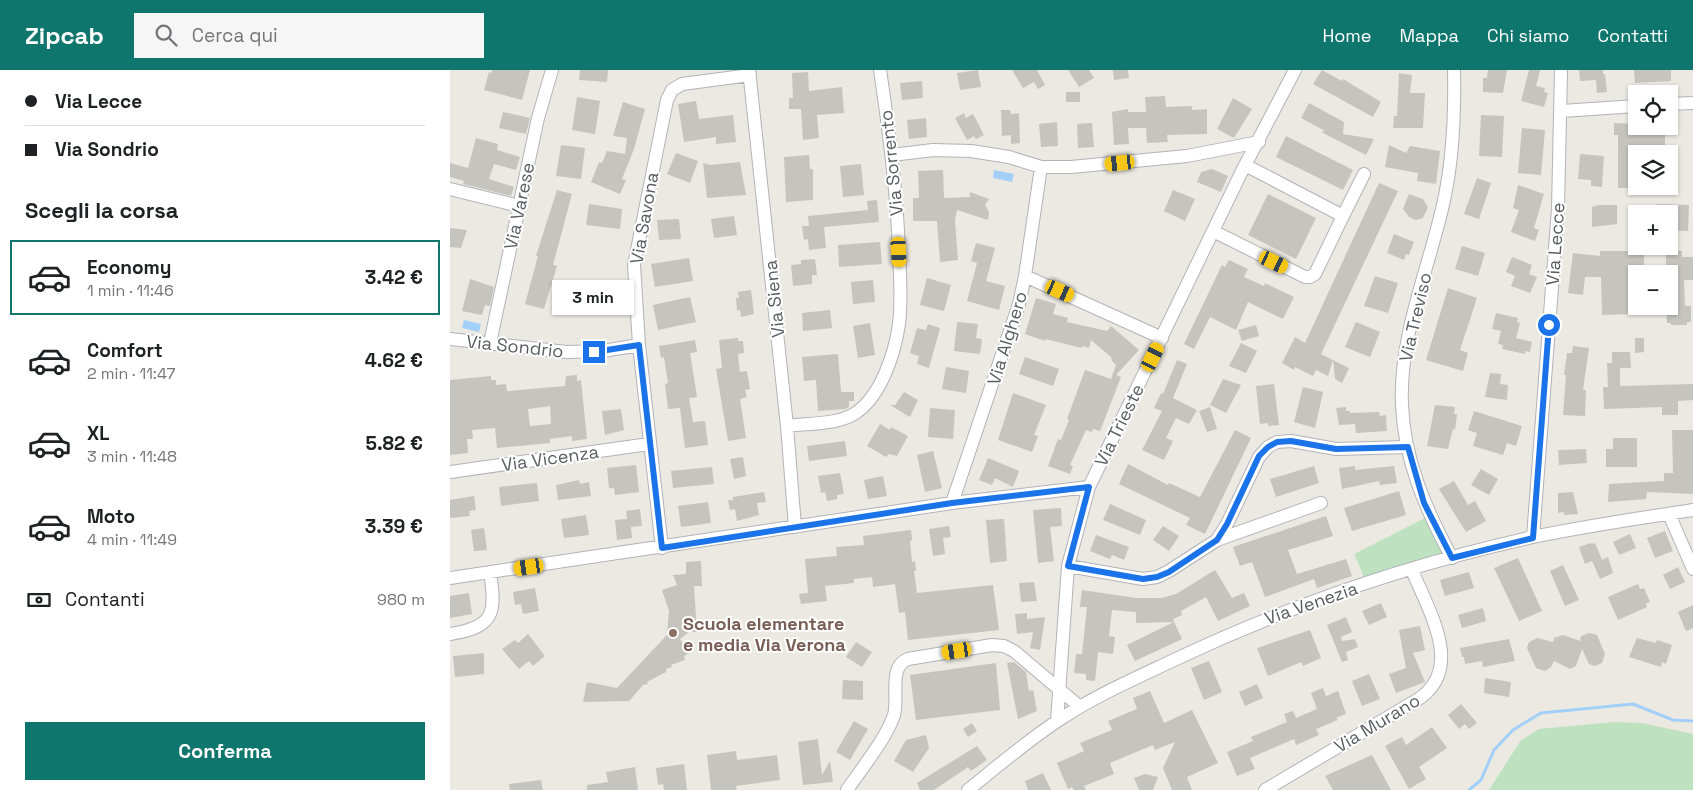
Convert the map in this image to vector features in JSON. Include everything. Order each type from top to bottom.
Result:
[{"type":"street","name":"Via Varese","points":[[490,343],[538,118],[552,70]]},
{"type":"street","name":"Via Sorrento","points":[[787,426],[853,415],[871,398],[885,371],[897,335],[901,306],[899,236],[892,155],[880,70]]},
{"type":"street","name":"Via Trieste","points":[[1057,721],[1068,566],[1089,487],[1245,166],[1295,70]]},
{"type":"street","name":"Via Treviso","points":[[1452,558],[1424,503],[1408,447],[1402,412],[1403,373],[1413,318],[1447,183],[1453,129],[1454,70]]},
{"type":"street","name":"Via Lecce","points":[[1533,538],[1558,209],[1562,112],[1561,70]]},
{"type":"street","name":"Via Savona","points":[[662,548],[639,345],[634,288],[635,258],[668,97],[675,88],[685,83],[750,73]]},
{"type":"street","name":"Via Siena","points":[[750,73],[787,426],[795,527]]},
{"type":"street","points":[[1678,104],[1693,103]]},
{"type":"street","points":[[1562,112],[1628,107]]},
{"type":"street","points":[[892,155],[933,150],[977,151],[1008,157],[1041,167],[1071,167],[1187,156],[1259,142]]},
{"type":"street","points":[[1245,166],[1343,216]]},
{"type":"street","name":"Via Alghero","points":[[952,503],[1015,316],[1025,276],[1041,167]]},
{"type":"street","points":[[1213,231],[1310,277],[1315,274],[1364,174]]},
{"type":"street","points":[[450,189],[519,206]]},
{"type":"street","points":[[1025,276],[1162,338]]},
{"type":"street","name":"Via Sondrio","points":[[450,339],[575,352],[639,345]]},
{"type":"street","points":[[1217,540],[1227,524],[1259,456],[1274,443],[1291,441],[1336,449],[1408,447]]},
{"type":"street","name":"Via Vicenza","points":[[450,472],[650,444]]},
{"type":"street","points":[[450,578],[662,548],[952,503],[1089,487]]},
{"type":"street","points":[[1068,566],[1139,578],[1153,578],[1169,572],[1217,540],[1322,502]]},
{"type":"street","name":"Via Venezia","points":[[968,790],[1057,721],[1080,707],[1254,623],[1315,601],[1452,558],[1533,538],[1693,510]]},
{"type":"street","points":[[1669,514],[1693,569]]},
{"type":"street","name":"Via Murano","points":[[1265,790],[1417,700],[1434,683],[1441,667],[1440,642],[1412,570]]},
{"type":"street","points":[[450,634],[477,628],[490,617],[494,605],[490,572]]},
{"type":"street","points":[[847,790],[890,725],[896,703],[897,668],[904,660],[1001,646],[1014,651],[1080,707]]},
{"type":"green space","points":[[1427,517],[1442,548],[1442,553],[1365,579],[1354,554]]},
{"type":"green space","points":[[1614,722],[1642,723],[1693,734],[1693,790],[1489,790],[1521,740],[1539,729]]},
{"type":"water","points":[[994,170],[1014,174],[1012,182],[993,178]]},
{"type":"water","points":[[464,320],[481,324],[479,332],[462,328]]},
{"type":"building","points":[[492,70],[530,70],[522,100],[484,90],[489,72],[492,73]]},
{"type":"building","points":[[580,70],[608,70],[607,82],[579,80]]},
{"type":"building","points":[[978,70],[981,87],[960,90],[957,73]]},
{"type":"building","points":[[1012,70],[1037,70],[1045,85],[1038,89],[1034,82],[1023,88]]},
{"type":"building","points":[[1068,70],[1089,70],[1094,78],[1079,87]]},
{"type":"building","points":[[1113,70],[1128,70],[1129,78],[1114,80]]},
{"type":"building","points":[[1322,70],[1342,81],[1343,79],[1381,102],[1373,117],[1313,84]]},
{"type":"building","points":[[1488,70],[1507,70],[1503,93],[1483,92],[1483,78],[1487,78]]},
{"type":"building","points":[[1529,70],[1540,70],[1536,86],[1545,88],[1544,92],[1548,93],[1544,107],[1521,101]]},
{"type":"building","points":[[1579,70],[1603,70],[1607,92],[1597,93],[1596,80],[1580,81]]},
{"type":"building","points":[[1634,70],[1671,70],[1671,81],[1635,83]]},
{"type":"building","points":[[808,72],[809,91],[842,87],[844,113],[817,115],[819,138],[803,140],[801,109],[789,109],[789,98],[793,98],[792,73]]},
{"type":"building","points":[[1399,73],[1412,75],[1410,93],[1425,93],[1423,128],[1393,128],[1394,116],[1397,116]]},
{"type":"building","points":[[922,81],[923,98],[902,100],[900,83]]},
{"type":"building","points":[[1066,92],[1080,92],[1080,102],[1066,102]]},
{"type":"building","points":[[1165,96],[1166,107],[1192,106],[1192,110],[1207,109],[1207,134],[1167,135],[1168,142],[1147,143],[1146,128],[1128,128],[1129,144],[1114,145],[1112,112],[1128,109],[1128,112],[1146,112],[1145,97]]},
{"type":"building","points":[[577,97],[600,101],[595,134],[572,130]]},
{"type":"building","points":[[1233,98],[1252,109],[1234,138],[1217,129]]},
{"type":"building","points":[[696,101],[699,119],[733,115],[736,142],[716,144],[716,137],[684,142],[678,104]]},
{"type":"building","points":[[623,102],[645,109],[634,149],[622,179],[626,180],[620,194],[591,182],[599,162],[602,163],[607,151],[625,154],[627,138],[613,136]]},
{"type":"building","points":[[1309,103],[1344,122],[1343,134],[1374,139],[1366,155],[1321,132],[1325,131],[1301,118]]},
{"type":"building","points":[[1001,110],[1010,110],[1011,114],[1019,113],[1020,143],[1011,144],[1011,135],[1002,136]]},
{"type":"building","points":[[503,112],[530,118],[526,134],[499,128]]},
{"type":"building","points":[[964,113],[966,118],[973,114],[984,135],[976,139],[974,136],[967,140],[955,118]]},
{"type":"building","points":[[1481,115],[1504,116],[1502,157],[1479,156]]},
{"type":"building","points":[[926,118],[927,137],[909,139],[907,120]]},
{"type":"building","points":[[1057,122],[1058,146],[1041,147],[1039,124]]},
{"type":"building","points":[[1092,123],[1094,147],[1078,148],[1077,124]]},
{"type":"building","points":[[1614,123],[1628,124],[1628,135],[1665,135],[1665,145],[1628,145],[1628,188],[1618,188],[1618,135],[1614,135]]},
{"type":"building","points":[[1522,128],[1545,130],[1541,175],[1518,173]]},
{"type":"building","points":[[1286,136],[1353,170],[1343,190],[1276,157]]},
{"type":"building","points":[[476,138],[498,144],[497,150],[520,157],[516,170],[494,164],[489,179],[514,187],[511,196],[463,184],[464,181],[450,177],[450,163],[468,168]]},
{"type":"building","points":[[561,145],[585,148],[581,179],[556,176]]},
{"type":"building","points":[[1389,145],[1406,153],[1410,146],[1440,151],[1436,184],[1417,181],[1418,173],[1385,167]]},
{"type":"building","points":[[676,153],[698,161],[690,183],[667,174]]},
{"type":"building","points":[[1580,154],[1604,156],[1602,187],[1591,186],[1591,180],[1578,179]]},
{"type":"building","points":[[809,155],[810,169],[813,169],[813,200],[786,202],[784,157]]},
{"type":"building","points":[[740,162],[746,195],[707,198],[703,163],[710,165]]},
{"type":"building","points":[[861,164],[864,195],[843,197],[840,166]]},
{"type":"building","points":[[1212,169],[1228,176],[1221,192],[1197,182],[1201,172]]},
{"type":"building","points":[[943,170],[944,198],[970,197],[970,192],[989,199],[985,205],[989,212],[988,220],[957,210],[955,220],[958,260],[940,262],[937,221],[913,221],[913,198],[919,198],[918,171]]},
{"type":"building","points":[[1477,178],[1491,183],[1479,219],[1464,214]]},
{"type":"building","points":[[1379,183],[1398,191],[1321,354],[1333,360],[1328,376],[1316,370],[1313,376],[1295,367],[1294,370],[1282,363],[1295,337],[1305,343]]},
{"type":"building","points":[[1518,185],[1544,194],[1534,228],[1539,230],[1535,241],[1511,232],[1519,210],[1513,208]]},
{"type":"building","points":[[557,190],[572,194],[553,265],[557,266],[544,309],[525,304],[538,256],[536,256]]},
{"type":"building","points":[[1173,190],[1195,199],[1185,221],[1164,211]]},
{"type":"building","points":[[1268,194],[1316,218],[1296,259],[1248,235]]},
{"type":"building","points":[[1409,194],[1423,199],[1428,207],[1423,218],[1416,220],[1409,217],[1403,209]]},
{"type":"building","points":[[877,200],[879,222],[824,227],[826,248],[809,250],[808,239],[804,240],[802,226],[809,226],[808,216],[868,210],[867,201]]},
{"type":"building","points":[[589,204],[622,209],[620,229],[586,225]]},
{"type":"building","points":[[1656,204],[1689,205],[1688,231],[1678,230],[1678,205]]},
{"type":"building","points":[[1617,205],[1617,224],[1592,227],[1592,207]]},
{"type":"building","points":[[734,216],[737,235],[714,238],[711,219]]},
{"type":"building","points":[[679,219],[681,239],[659,240],[657,220]]},
{"type":"building","points":[[450,228],[467,230],[461,248],[450,247]]},
{"type":"building","points":[[1394,234],[1414,242],[1409,255],[1406,254],[1404,260],[1387,253]]},
{"type":"building","points":[[880,242],[882,264],[839,267],[838,245]]},
{"type":"building","points":[[976,243],[995,248],[986,281],[1005,286],[999,310],[967,301],[977,263],[971,261]]},
{"type":"building","points":[[1462,246],[1485,253],[1478,276],[1455,269]]},
{"type":"building","points":[[1600,251],[1628,251],[1628,255],[1644,255],[1644,265],[1628,265],[1628,314],[1602,315],[1601,277],[1585,277],[1583,295],[1568,293],[1573,253],[1600,256]]},
{"type":"building","points":[[1678,251],[1682,251],[1682,257],[1693,257],[1693,280],[1684,280],[1685,306],[1691,306],[1691,322],[1687,322],[1687,325],[1671,325],[1671,323],[1667,323],[1667,315],[1678,315],[1678,265],[1666,265],[1666,255],[1678,255]]},
{"type":"building","points":[[1512,257],[1532,265],[1529,274],[1537,277],[1530,293],[1511,286],[1515,276],[1506,272]]},
{"type":"building","points":[[689,258],[693,281],[655,287],[651,264]]},
{"type":"building","points":[[815,259],[817,275],[812,275],[812,284],[793,286],[791,265],[801,264],[801,260]]},
{"type":"building","points":[[1229,260],[1248,269],[1244,277],[1264,286],[1265,283],[1294,297],[1283,319],[1248,302],[1236,330],[1210,317],[1194,349],[1184,344],[1222,265],[1225,267]]},
{"type":"building","points":[[1375,276],[1398,283],[1388,313],[1364,306]]},
{"type":"building","points":[[927,278],[951,285],[944,311],[920,305]]},
{"type":"building","points":[[470,279],[494,287],[490,306],[485,305],[482,315],[462,311]]},
{"type":"building","points":[[873,280],[875,302],[853,304],[851,282]]},
{"type":"building","points":[[1448,288],[1477,298],[1460,350],[1468,353],[1463,371],[1426,360]]},
{"type":"building","points":[[751,290],[754,314],[741,317],[740,310],[737,311],[736,298],[739,298],[738,292]]},
{"type":"building","points":[[690,297],[696,322],[658,330],[653,305]]},
{"type":"building","points":[[1036,298],[1056,304],[1053,314],[1068,318],[1067,322],[1107,331],[1111,326],[1139,350],[1116,375],[1121,377],[1100,431],[1093,429],[1092,432],[1086,430],[1070,465],[1073,466],[1070,474],[1048,466],[1058,439],[1061,440],[1069,420],[1067,419],[1085,370],[1111,379],[1116,365],[1111,360],[1112,358],[1091,340],[1089,348],[1082,346],[1082,348],[1045,339],[1045,341],[1025,334]]},
{"type":"building","points":[[830,310],[832,328],[803,331],[802,313]]},
{"type":"building","points":[[1496,313],[1518,318],[1517,322],[1520,323],[1516,338],[1532,342],[1530,352],[1525,351],[1525,354],[1502,349],[1503,345],[1498,344],[1501,331],[1492,329]]},
{"type":"building","points":[[957,322],[978,324],[976,338],[982,339],[980,354],[954,351]]},
{"type":"building","points":[[1356,322],[1380,332],[1370,357],[1345,347]]},
{"type":"building","points":[[870,323],[875,355],[858,358],[853,326]]},
{"type":"building","points":[[928,324],[940,328],[929,368],[917,364],[919,356],[910,353],[917,328],[926,330]]},
{"type":"building","points":[[1256,325],[1259,336],[1242,341],[1238,330]]},
{"type":"building","points":[[738,338],[738,341],[743,341],[744,353],[738,354],[740,372],[747,371],[750,389],[745,390],[747,397],[740,399],[746,438],[728,441],[716,369],[722,368],[719,340]]},
{"type":"building","points":[[1635,338],[1644,338],[1644,352],[1635,353]]},
{"type":"building","points":[[695,340],[697,352],[690,353],[697,397],[689,398],[693,422],[705,421],[708,445],[685,448],[680,408],[668,409],[665,384],[668,383],[664,357],[661,358],[659,346]]},
{"type":"building","points":[[1241,343],[1257,351],[1246,373],[1229,366]]},
{"type":"building","points":[[1573,346],[1589,348],[1583,390],[1586,390],[1585,416],[1563,415],[1566,375],[1564,375],[1567,353],[1572,353]]},
{"type":"building","points":[[1612,352],[1630,352],[1631,368],[1620,368],[1620,386],[1693,384],[1693,400],[1678,401],[1678,415],[1662,415],[1662,407],[1604,409],[1603,387],[1608,387],[1607,363],[1612,363]]},
{"type":"building","points":[[838,354],[841,392],[854,392],[854,401],[849,401],[849,407],[845,409],[818,411],[816,380],[804,381],[802,357]]},
{"type":"building","points":[[1025,357],[1059,369],[1053,386],[1019,374]]},
{"type":"building","points":[[1177,360],[1187,364],[1173,398],[1197,410],[1189,424],[1176,418],[1166,438],[1173,441],[1164,460],[1142,450],[1162,411],[1154,408],[1161,393],[1163,394]]},
{"type":"building","points":[[1333,360],[1349,368],[1342,383],[1335,379]]},
{"type":"building","points":[[946,367],[969,371],[966,393],[942,389]]},
{"type":"building","points":[[1490,373],[1501,374],[1500,384],[1508,385],[1507,400],[1485,397]]},
{"type":"building","points":[[577,375],[577,381],[581,380],[587,439],[572,441],[572,436],[550,439],[550,443],[497,448],[495,428],[472,430],[473,439],[467,439],[468,453],[450,455],[450,380],[491,376],[491,380],[496,380],[496,385],[506,384],[507,391],[565,386],[566,376]],"holes":[[[550,406],[551,424],[530,426],[528,409]]]},
{"type":"building","points":[[1223,379],[1241,385],[1226,413],[1210,405]]},
{"type":"building","points":[[1274,384],[1279,425],[1268,426],[1268,423],[1260,424],[1256,386]]},
{"type":"building","points":[[1303,387],[1323,392],[1315,428],[1294,422]]},
{"type":"building","points":[[904,392],[918,400],[910,417],[890,405],[895,405]]},
{"type":"building","points":[[1013,393],[1046,405],[1034,435],[1038,436],[1032,452],[998,440]]},
{"type":"building","points":[[1435,405],[1455,407],[1454,414],[1457,414],[1455,430],[1453,429],[1448,449],[1427,446]]},
{"type":"building","points":[[1210,407],[1217,429],[1207,432],[1199,411]]},
{"type":"building","points":[[1346,407],[1346,411],[1350,411],[1350,413],[1379,412],[1380,416],[1386,415],[1387,431],[1356,433],[1355,424],[1339,425],[1336,408]]},
{"type":"building","points":[[930,408],[955,410],[953,439],[928,437]]},
{"type":"building","points":[[621,409],[624,430],[605,435],[602,411]]},
{"type":"building","points":[[1474,411],[1522,426],[1516,446],[1507,443],[1503,455],[1473,446],[1477,433],[1468,430]]},
{"type":"building","points":[[880,424],[890,430],[891,427],[908,436],[897,456],[889,454],[886,457],[867,446]]},
{"type":"building","points":[[1235,430],[1251,438],[1205,534],[1186,525],[1190,518],[1119,484],[1128,464],[1168,485],[1169,483],[1200,497]]},
{"type":"building","points":[[1672,430],[1693,430],[1693,494],[1647,492],[1646,499],[1608,502],[1609,484],[1664,481],[1664,473],[1673,473]]},
{"type":"building","points":[[1613,438],[1637,438],[1637,467],[1606,467],[1606,449],[1613,449]]},
{"type":"building","points":[[845,441],[847,456],[809,461],[807,446]]},
{"type":"building","points":[[1586,449],[1587,463],[1559,465],[1558,450]]},
{"type":"building","points":[[933,451],[942,488],[925,492],[917,455]]},
{"type":"building","points":[[743,457],[746,476],[734,479],[730,459]]},
{"type":"building","points":[[988,458],[1019,471],[1013,487],[995,478],[992,485],[979,480]]},
{"type":"building","points":[[636,465],[639,492],[615,495],[614,488],[609,488],[607,468]]},
{"type":"building","points":[[1314,466],[1319,483],[1276,497],[1270,479]]},
{"type":"building","points":[[1355,466],[1355,470],[1394,466],[1397,483],[1380,485],[1379,481],[1342,489],[1339,468]]},
{"type":"building","points":[[712,467],[714,484],[673,488],[671,471]]},
{"type":"building","points":[[1481,469],[1498,479],[1489,495],[1471,485]]},
{"type":"building","points":[[840,473],[844,494],[837,495],[837,499],[827,501],[825,492],[821,493],[818,476]]},
{"type":"building","points":[[883,476],[887,496],[868,499],[864,480]]},
{"type":"building","points":[[579,480],[580,484],[589,482],[591,496],[558,500],[556,485]]},
{"type":"building","points":[[1454,481],[1468,505],[1475,501],[1486,521],[1466,532],[1439,489]]},
{"type":"building","points":[[537,483],[539,501],[501,506],[499,487]]},
{"type":"building","points":[[1399,491],[1406,515],[1352,531],[1344,508]]},
{"type":"building","points":[[764,492],[766,502],[757,503],[759,515],[737,521],[735,509],[730,510],[728,500],[733,500],[733,497]]},
{"type":"building","points":[[1573,492],[1578,514],[1564,515],[1564,512],[1558,513],[1558,493]]},
{"type":"building","points":[[474,496],[476,510],[469,511],[470,516],[450,518],[450,500]]},
{"type":"building","points":[[708,502],[711,523],[681,527],[678,506]]},
{"type":"building","points":[[1110,504],[1146,520],[1140,535],[1103,520]]},
{"type":"building","points":[[1061,508],[1062,526],[1050,527],[1054,561],[1038,563],[1033,510]]},
{"type":"building","points":[[640,509],[642,526],[631,527],[632,538],[617,540],[615,520],[627,519],[626,511]]},
{"type":"building","points":[[586,515],[589,535],[564,538],[561,519]]},
{"type":"building","points":[[1326,516],[1333,536],[1288,550],[1297,574],[1346,559],[1352,576],[1317,588],[1314,579],[1265,597],[1252,562],[1240,566],[1233,547]]},
{"type":"building","points":[[1004,519],[1007,561],[990,563],[986,520]]},
{"type":"building","points":[[949,526],[951,537],[943,538],[945,554],[933,556],[929,529]]},
{"type":"building","points":[[1163,526],[1179,536],[1169,551],[1153,540]]},
{"type":"building","points":[[484,528],[487,550],[474,551],[471,530]]},
{"type":"building","points":[[911,530],[912,562],[915,561],[916,571],[914,571],[917,593],[993,585],[999,630],[908,640],[905,612],[899,613],[895,584],[873,587],[872,577],[854,579],[854,583],[825,586],[827,601],[801,604],[799,594],[808,593],[805,559],[837,556],[836,547],[864,545],[863,536]]},
{"type":"building","points":[[1665,531],[1673,551],[1655,558],[1647,538]]},
{"type":"building","points":[[1630,534],[1636,548],[1619,555],[1613,542]]},
{"type":"building","points":[[1096,535],[1129,547],[1124,560],[1112,555],[1110,559],[1090,551]]},
{"type":"building","points":[[1595,543],[1602,560],[1608,557],[1613,573],[1600,579],[1592,561],[1585,564],[1579,547]]},
{"type":"building","points":[[1518,558],[1542,611],[1519,621],[1494,568]]},
{"type":"building","points":[[701,561],[702,586],[694,586],[697,632],[689,632],[680,639],[689,653],[684,656],[685,660],[671,665],[672,667],[666,669],[666,672],[647,682],[648,684],[643,685],[629,701],[583,702],[587,682],[617,688],[667,635],[669,611],[662,590],[677,585],[673,575],[686,574],[686,562]]},
{"type":"building","points":[[1563,565],[1579,600],[1565,606],[1550,571]]},
{"type":"building","points":[[1678,567],[1685,582],[1670,589],[1663,575]]},
{"type":"building","points":[[1215,570],[1232,598],[1244,593],[1250,606],[1218,621],[1206,597],[1181,611],[1182,615],[1173,619],[1174,622],[1136,623],[1136,612],[1112,610],[1109,636],[1115,637],[1113,654],[1098,652],[1095,681],[1086,680],[1086,674],[1074,673],[1076,654],[1082,654],[1087,607],[1080,607],[1082,590],[1136,598],[1162,598],[1176,594]]},
{"type":"building","points":[[1469,572],[1474,588],[1445,596],[1440,580]]},
{"type":"building","points":[[1034,582],[1037,601],[1021,602],[1019,583]]},
{"type":"building","points":[[1638,584],[1640,589],[1644,588],[1650,602],[1646,603],[1647,607],[1618,620],[1608,597]]},
{"type":"building","points":[[535,588],[539,611],[523,614],[521,604],[515,605],[513,592]]},
{"type":"building","points":[[469,593],[472,614],[450,618],[450,596]]},
{"type":"building","points":[[1381,603],[1387,617],[1369,625],[1362,611]]},
{"type":"building","points":[[1693,605],[1693,628],[1686,631],[1678,612]]},
{"type":"building","points":[[1483,608],[1486,621],[1462,628],[1458,615]]},
{"type":"building","points":[[1027,613],[1027,619],[1045,617],[1040,650],[1030,648],[1033,632],[1017,634],[1015,614]]},
{"type":"building","points":[[1346,617],[1352,632],[1341,637],[1342,641],[1355,639],[1358,647],[1346,652],[1348,660],[1342,662],[1327,625]]},
{"type":"building","points":[[1174,622],[1182,639],[1135,661],[1127,645]]},
{"type":"building","points":[[1420,626],[1425,650],[1413,653],[1425,682],[1396,693],[1389,674],[1406,668],[1399,630]]},
{"type":"building","points":[[1310,630],[1321,658],[1303,666],[1301,662],[1268,676],[1257,648]]},
{"type":"building","points":[[1589,633],[1597,635],[1605,654],[1602,663],[1595,666],[1589,664],[1582,649],[1576,666],[1570,669],[1554,661],[1551,667],[1545,671],[1536,668],[1527,648],[1529,642],[1537,638],[1553,642],[1554,638],[1563,635],[1580,641],[1581,636]]},
{"type":"building","points":[[528,634],[545,656],[533,666],[529,661],[519,669],[502,649],[515,640],[518,643]]},
{"type":"building","points":[[1637,638],[1656,643],[1657,640],[1672,645],[1666,664],[1662,662],[1661,667],[1629,657]]},
{"type":"building","points":[[1509,639],[1515,661],[1483,667],[1482,661],[1465,664],[1460,648]]},
{"type":"building","points":[[856,642],[872,652],[862,667],[846,657]]},
{"type":"building","points":[[484,653],[484,674],[455,677],[453,656]]},
{"type":"building","points":[[1209,661],[1222,692],[1204,700],[1191,668]]},
{"type":"building","points":[[1014,662],[1026,672],[1029,691],[1033,690],[1037,711],[1018,719],[1007,663]]},
{"type":"building","points":[[996,663],[1000,710],[916,720],[910,675]]},
{"type":"building","points":[[1369,674],[1380,699],[1362,706],[1352,681]]},
{"type":"building","points":[[1485,678],[1511,682],[1509,697],[1484,693]]},
{"type":"building","points":[[843,680],[863,681],[863,700],[842,699]]},
{"type":"building","points":[[1257,684],[1263,698],[1245,706],[1239,692]]},
{"type":"building","points":[[1323,688],[1326,696],[1338,691],[1346,714],[1336,718],[1338,720],[1316,729],[1319,735],[1296,745],[1294,739],[1250,758],[1255,769],[1237,776],[1227,752],[1253,741],[1251,737],[1287,722],[1284,714],[1293,711],[1296,718],[1317,709],[1311,693]]},
{"type":"building","points":[[1150,691],[1164,723],[1192,710],[1218,763],[1187,777],[1192,790],[1172,790],[1163,768],[1175,742],[1155,750],[1153,745],[1110,763],[1114,774],[1084,786],[1086,790],[1074,790],[1072,787],[1068,789],[1057,763],[1084,751],[1080,743],[1112,730],[1108,721],[1137,709],[1133,698]]},
{"type":"building","points":[[1461,704],[1477,723],[1469,729],[1465,724],[1459,729],[1448,715]]},
{"type":"building","points":[[854,721],[868,729],[850,760],[836,752]]},
{"type":"building","points":[[972,723],[977,731],[968,737],[963,729]]},
{"type":"building","points":[[1432,727],[1447,748],[1419,767],[1426,779],[1409,789],[1385,746],[1402,737],[1406,745]]},
{"type":"building","points":[[926,735],[929,748],[913,772],[894,761],[906,740]]},
{"type":"building","points":[[818,739],[822,775],[830,761],[833,782],[803,785],[798,742]]},
{"type":"building","points":[[977,746],[987,760],[971,771],[968,767],[934,790],[920,790],[917,783]]},
{"type":"building","points":[[736,751],[737,760],[777,755],[780,780],[736,786],[737,790],[711,790],[707,755]]},
{"type":"building","points":[[1372,755],[1391,790],[1333,790],[1325,776]]},
{"type":"building","points":[[684,764],[687,790],[664,790],[663,784],[658,785],[656,768]]},
{"type":"building","points":[[635,767],[638,790],[587,790],[587,785],[608,782],[606,772]]},
{"type":"building","points":[[1043,773],[1051,790],[1028,790],[1025,781]]},
{"type":"building","points":[[1145,774],[1158,777],[1153,790],[1139,790],[1134,778]]},
{"type":"building","points":[[541,780],[543,790],[510,790],[509,784]]},
{"type":"waterway","points":[[1469,790],[1481,780],[1494,750],[1513,730],[1541,713],[1633,704],[1673,720],[1693,721]]},
{"type":"place","name":"Scuola elementare e media Via Verona","points":[[673,633]]},
{"type":"route","points":[[594,352],[639,345],[662,548],[952,503],[1089,487],[1068,566],[1150,579],[1169,572],[1217,540],[1227,524],[1259,456],[1271,444],[1281,441],[1336,449],[1408,447],[1414,475],[1424,503],[1452,558],[1533,538],[1549,325]]}]
